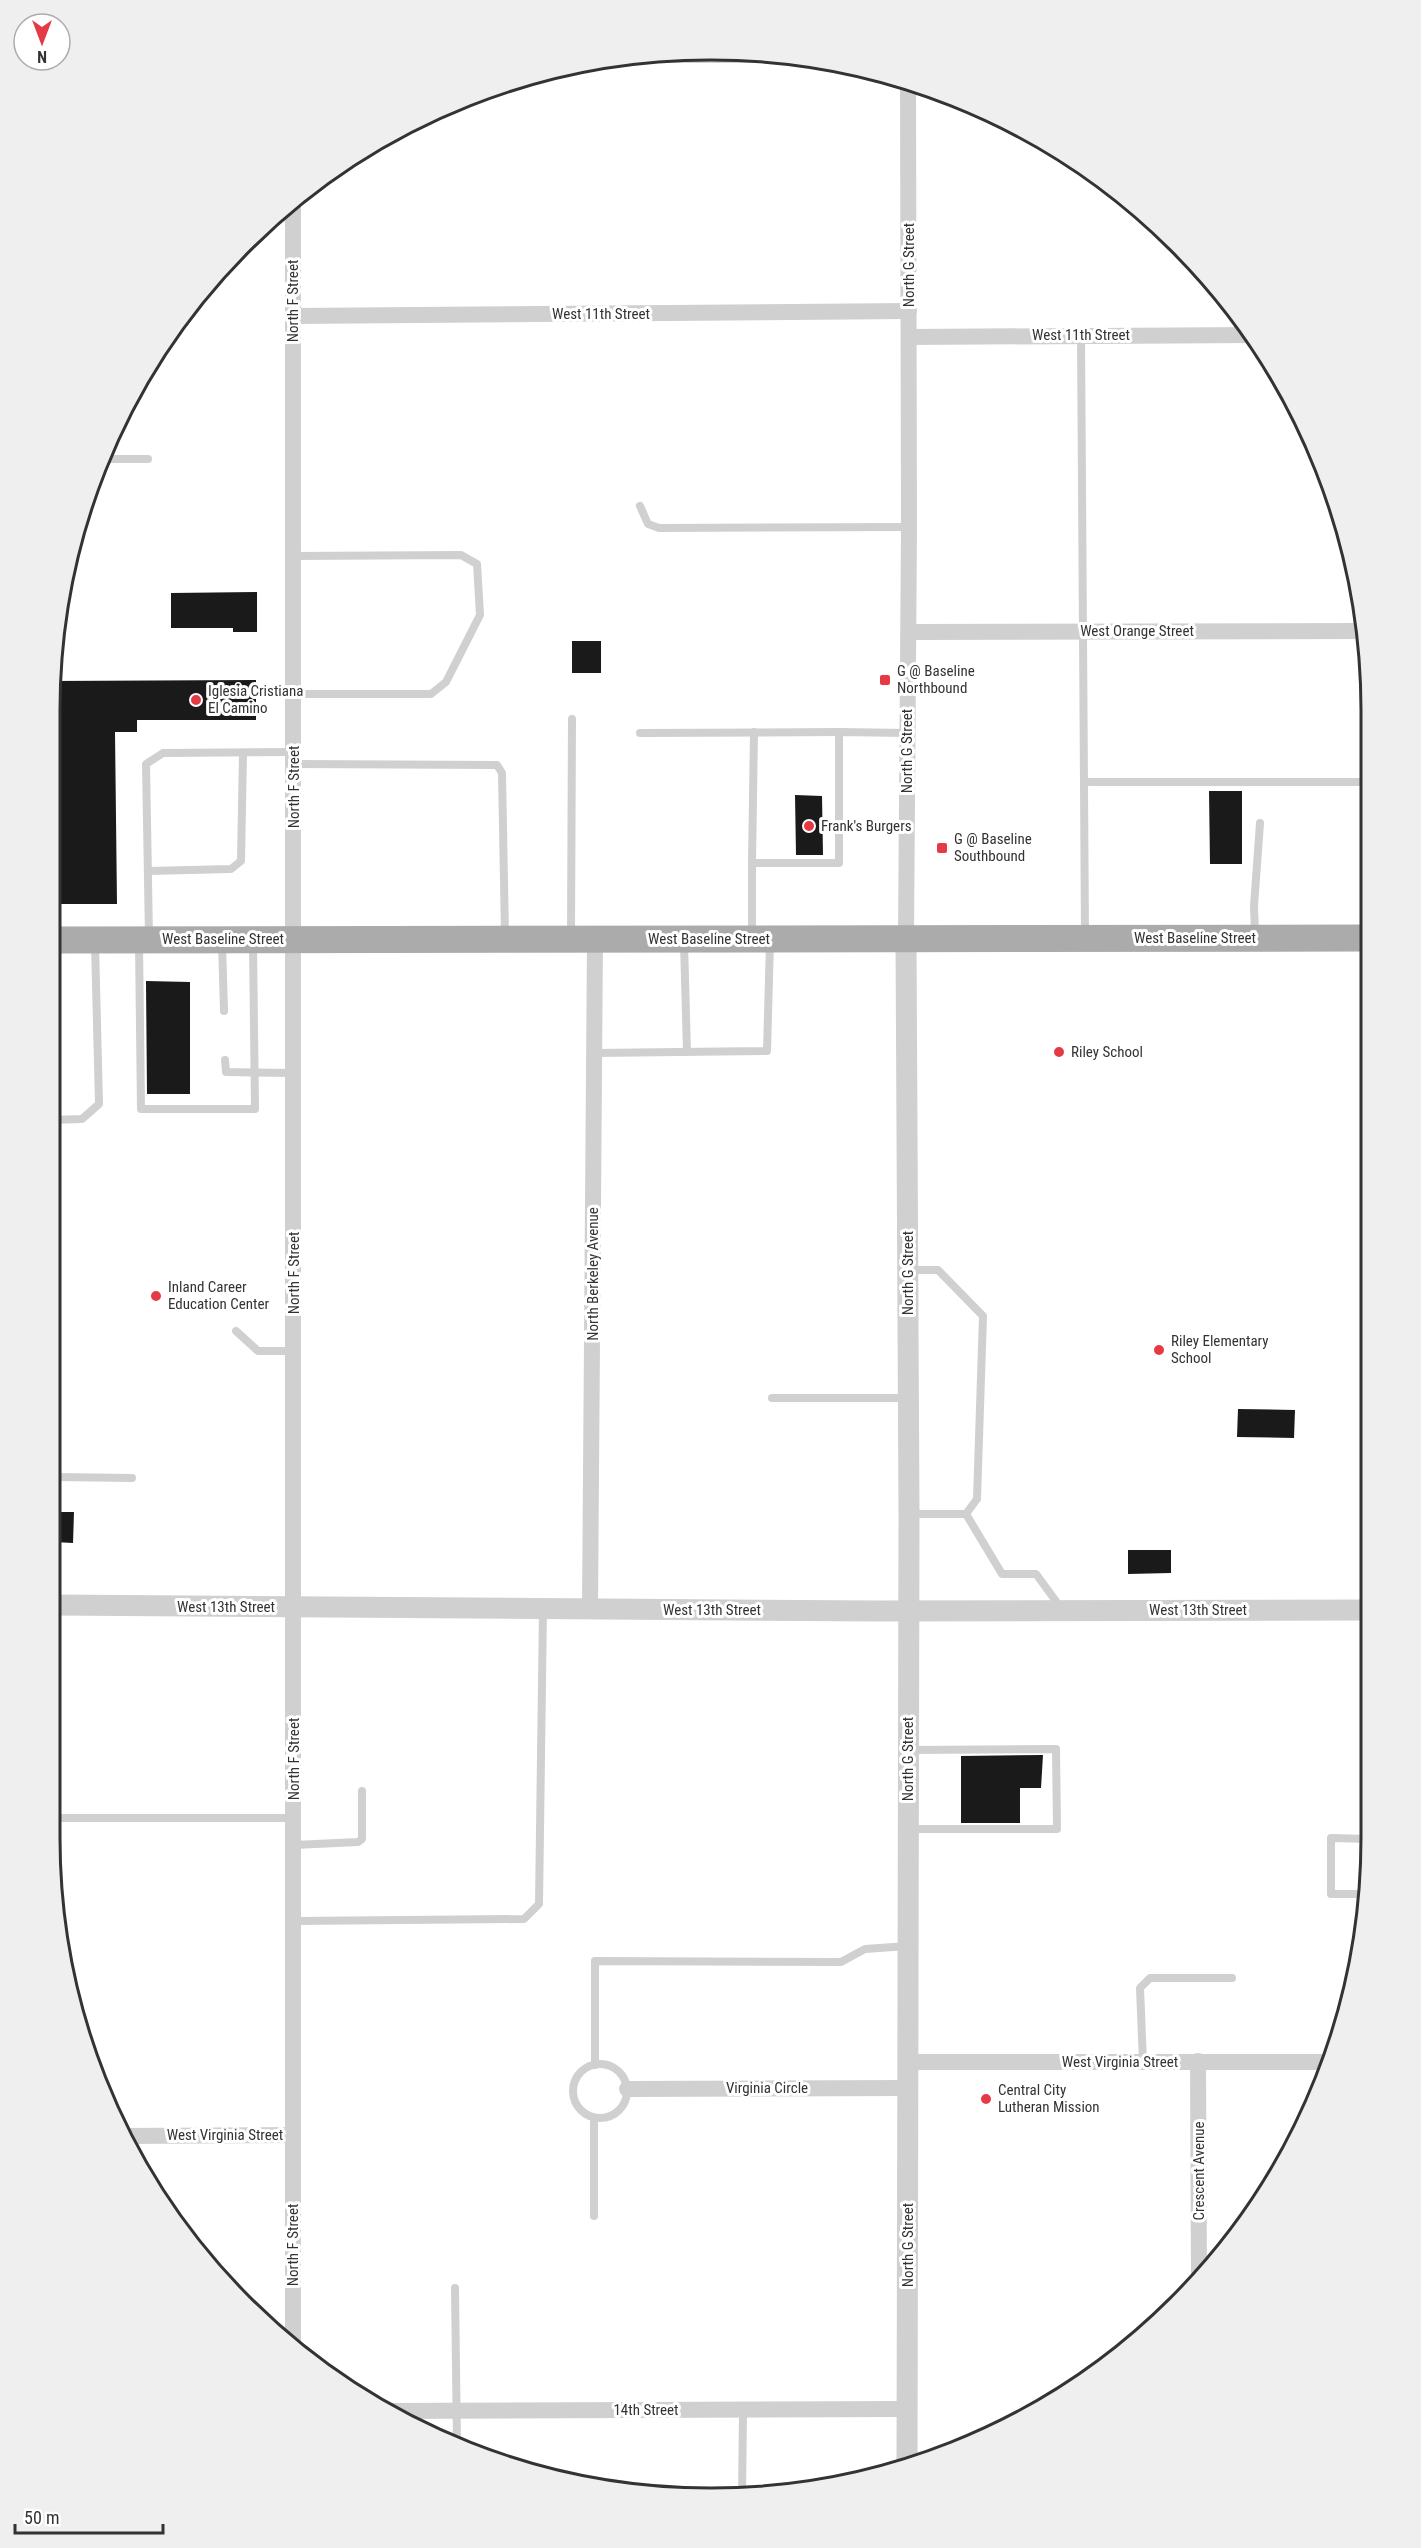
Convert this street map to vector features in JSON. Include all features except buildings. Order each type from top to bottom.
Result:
[{"type":"main road","name":"West Baseline Street","points":[[60,940],[1361,938]]},
{"type":"street","name":"North G Street","points":[[908,91],[909,632],[906,938],[909,1514],[908,2457]]},
{"type":"street","name":"North F Street","points":[[293,212],[293,2336]]},
{"type":"street","name":"West 11th Street","points":[[293,316],[909,311]]},
{"type":"street","name":"West 11th Street","points":[[909,336],[1241,334]]},
{"type":"street","name":"West Orange Street","points":[[909,632],[1356,631]]},
{"type":"street","name":"North Berkeley Avenue","points":[[583,939],[594,1053],[590,1609]]},
{"type":"street","name":"West 13th Street","points":[[60,1605],[909,1611],[1361,1610]]},
{"type":"street","name":"Crescent Avenue","points":[[1198,2061],[1199,2267]]},
{"type":"street","name":"West Virginia Street","points":[[908,2062],[1320,2062]]},
{"type":"street","name":"Virginia Circle","points":[[627,2089],[908,2088]]},
{"type":"street","name":"West Virginia Street","points":[[133,2136],[293,2134]]},
{"type":"street","name":"14th Street","points":[[404,2411],[908,2409]]},
{"type":"lane","points":[[1081,336],[1085,939]]},
{"type":"lane","points":[[111,459],[148,459]]},
{"type":"lane","points":[[640,506],[648,524],[659,528],[909,527]]},
{"type":"lane","points":[[293,694],[431,694],[446,682],[480,615],[477,564],[461,555],[294,556]]},
{"type":"lane","points":[[572,719],[583,939]]},
{"type":"lane","points":[[594,1053],[767,1052],[761,939],[752,863],[754,732]]},
{"type":"lane","points":[[752,863],[839,863],[839,732]]},
{"type":"lane","points":[[640,733],[907,733]]},
{"type":"lane","points":[[253,939],[255,1109],[141,1109],[144,939],[148,871],[146,764],[164,753],[243,753],[294,758],[497,765],[502,773],[505,939]]},
{"type":"lane","points":[[148,871],[231,870],[241,861],[243,753]]},
{"type":"lane","points":[[1084,782],[1361,782]]},
{"type":"lane","points":[[1256,938],[1254,906],[1260,823]]},
{"type":"lane","points":[[60,1120],[82,1119],[99,1104],[95,939]]},
{"type":"lane","points":[[221,939],[224,1011]]},
{"type":"lane","points":[[684,940],[687,1052]]},
{"type":"lane","points":[[225,1060],[226,1072],[294,1073]]},
{"type":"lane","points":[[908,1270],[938,1270],[983,1316],[977,1499],[966,1514]]},
{"type":"lane","points":[[236,1331],[258,1351],[294,1351]]},
{"type":"lane","points":[[772,1398],[908,1398]]},
{"type":"lane","points":[[60,1477],[132,1478]]},
{"type":"lane","points":[[909,1514],[966,1514]]},
{"type":"lane","points":[[966,1514],[1002,1574],[1036,1574],[1064,1611]]},
{"type":"lane","points":[[294,1921],[524,1919],[539,1904],[543,1609]]},
{"type":"lane","points":[[908,1829],[1057,1829],[1056,1749],[909,1750]]},
{"type":"lane","points":[[294,1845],[358,1842],[362,1839],[362,1791]]},
{"type":"lane","points":[[60,1818],[294,1818]]},
{"type":"lane","points":[[1358,1894],[1331,1894],[1331,1838],[1361,1839]]},
{"type":"lane","points":[[595,2065],[595,1961],[841,1962],[865,1949],[908,1946]]},
{"type":"lane","points":[[1143,2062],[1140,1988],[1150,1978],[1232,1978]]},
{"type":"lane","points":[[595,2065],[606,2065],[616,2070],[624,2078],[627,2089],[625,2101],[618,2111],[607,2117],[594,2118],[583,2112],[575,2103],[573,2091],[576,2079],[584,2070],[595,2065]]},
{"type":"lane","points":[[594,2118],[594,2216]]},
{"type":"lane","points":[[455,2288],[457,2436]]},
{"type":"lane","points":[[742,2487],[743,2410]]},
{"type":"place","name":"G @ Baseline Northbound","points":[[885,680]]},
{"type":"place","name":"Iglesia Cristiana El Camino","points":[[196,700]]},
{"type":"place","name":"Frank's Burgers","points":[[809,826]]},
{"type":"place","name":"G @ Baseline Southbound","points":[[942,848]]},
{"type":"place","name":"Riley School","points":[[1059,1052]]},
{"type":"place","name":"Inland Career Education Center","points":[[156,1296]]},
{"type":"place","name":"Riley Elementary School","points":[[1159,1350]]},
{"type":"place","name":"Central City Lutheran Mission","points":[[986,2099]]}]
